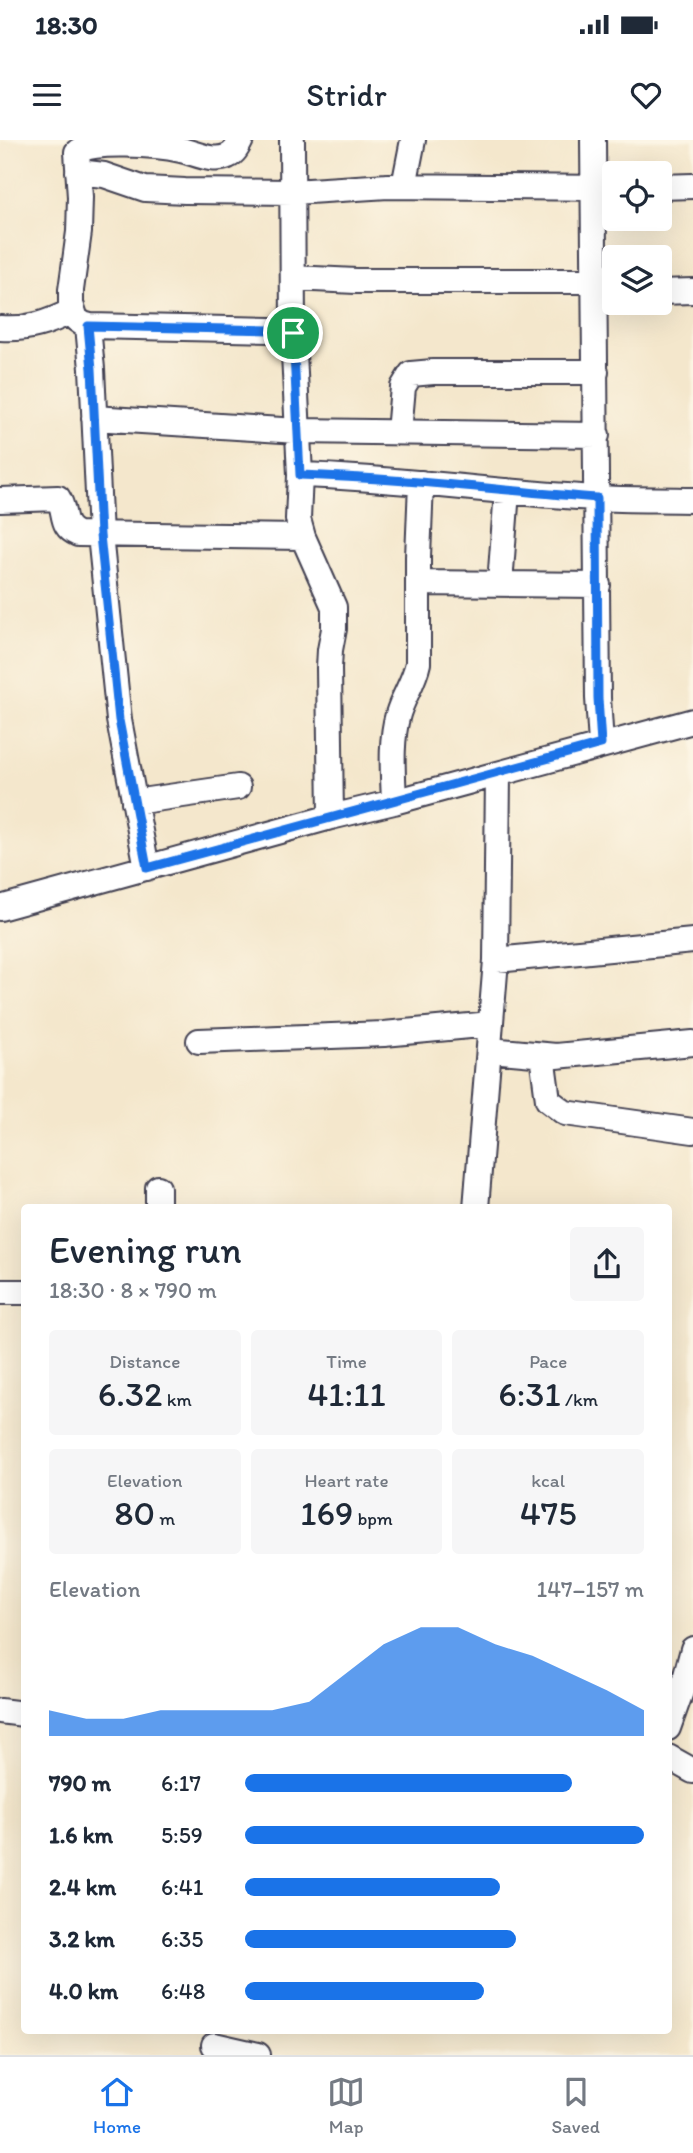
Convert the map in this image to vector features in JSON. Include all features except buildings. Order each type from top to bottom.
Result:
[{"type":"street","points":[[147,868],[119,720],[100,535],[92,369],[71,289],[80,225],[77,152],[81,146],[91,142],[131,142],[208,158],[221,158],[236,150],[241,140]]},
{"type":"street","points":[[292,140],[293,333],[300,475],[298,519],[303,537],[334,607],[329,668],[331,817]]},
{"type":"street","points":[[404,186],[413,140]]},
{"type":"street","points":[[593,140],[602,183]]},
{"type":"street","points":[[78,172],[104,175],[145,189],[185,191],[293,192],[404,186],[602,188]]},
{"type":"street","points":[[672,187],[693,186]]},
{"type":"street","points":[[601,744],[598,698],[596,372],[602,231]]},
{"type":"street","points":[[293,278],[601,290]]},
{"type":"street","points":[[672,292],[693,291]]},
{"type":"street","points":[[0,328],[33,327],[80,319],[293,333]]},
{"type":"street","points":[[399,432],[403,387],[411,374],[596,372]]},
{"type":"street","points":[[94,418],[298,431],[597,435]]},
{"type":"street","points":[[300,475],[366,477],[597,498],[693,500]]},
{"type":"street","points":[[394,802],[394,729],[399,711],[415,679],[418,663],[421,483]]},
{"type":"street","points":[[500,584],[507,491]]},
{"type":"street","points":[[0,500],[58,498],[61,501],[64,522],[73,532],[100,535],[303,537]]},
{"type":"street","points":[[418,583],[598,585]]},
{"type":"street","points":[[8,906],[693,721]]},
{"type":"street","points":[[476,1204],[496,960],[498,774]]},
{"type":"street","points":[[134,802],[238,787]]},
{"type":"street","points":[[496,960],[693,941]]},
{"type":"street","points":[[199,1041],[384,1034],[491,1024]]},
{"type":"street","points":[[490,1049],[542,1055],[578,1054],[693,1043]]},
{"type":"street","points":[[542,1055],[548,1100],[565,1113],[693,1131]]},
{"type":"street","points":[[0,1292],[21,1292]]},
{"type":"street","points":[[672,1717],[693,1649]]},
{"type":"street","points":[[0,1711],[21,1714]]},
{"type":"street","points":[[672,1759],[693,1771]]},
{"type":"street","points":[[214,2043],[258,2055]]},
{"type":"route","points":[[88,326],[271,330],[293,333],[300,475],[366,477],[597,498],[598,698],[601,744],[147,868],[119,720],[100,535],[88,326]]}]
